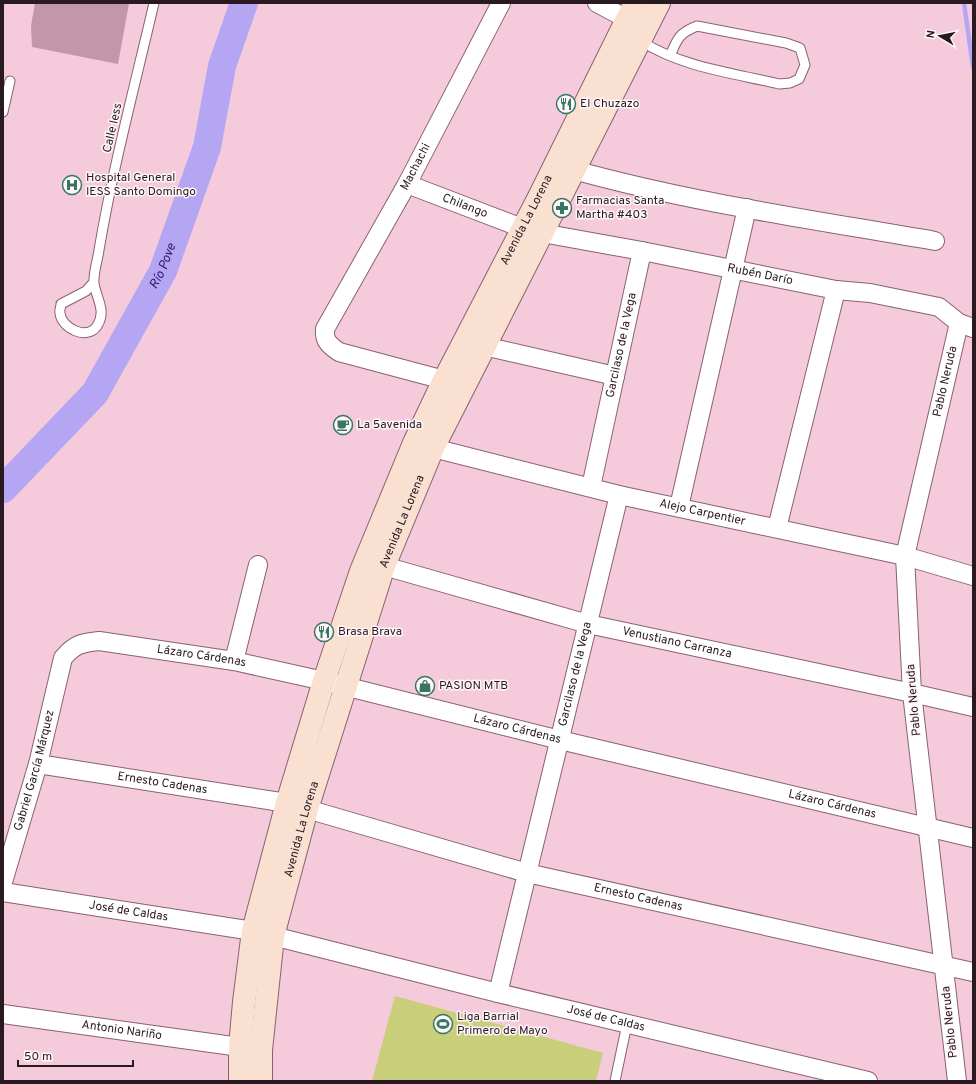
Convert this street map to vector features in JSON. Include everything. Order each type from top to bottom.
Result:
[{"type":"main road","name":"Avenida La Lorena","points":[[240,1081],[240,1047],[263,934],[297,806],[324,681],[362,571],[414,443],[444,380],[532,231],[574,170],[659,3]]},
{"type":"main road","name":"Avenida La Lorena","points":[[297,806],[345,687],[384,566],[432,448],[484,346],[532,231],[631,11]]},
{"type":"main road","name":"Avenida La Lorena","points":[[261,1081],[263,934]]},
{"type":"street","name":"Machachi","points":[[444,380],[339,352],[328,345],[324,337],[325,329],[407,184],[501,3]]},
{"type":"street","points":[[597,3],[631,11]]},
{"type":"street","points":[[574,170],[624,184],[935,242]]},
{"type":"street","name":"Chilango","points":[[407,184],[532,231]]},
{"type":"street","points":[[679,507],[747,208]]},
{"type":"street","name":"Rubén Darío","points":[[532,231],[642,251],[836,290],[870,293],[938,307],[966,326]]},
{"type":"street","name":"Garcilaso de la Vega","points":[[591,487],[642,251]]},
{"type":"street","points":[[777,528],[836,290]]},
{"type":"street","name":"Pablo Neruda","points":[[957,1081],[912,692],[905,556],[966,326]]},
{"type":"street","points":[[484,346],[615,376]]},
{"type":"street","name":"Alejo Carpentier","points":[[432,448],[619,495],[905,556],[973,576]]},
{"type":"street","name":"Garcilaso de la Vega","points":[[498,993],[619,495]]},
{"type":"street","points":[[234,660],[258,565]]},
{"type":"street","name":"Venustiano Carranza","points":[[384,566],[588,624],[912,692],[973,707]]},
{"type":"street","name":"Lázaro Cárdenas","points":[[63,658],[73,647],[85,642],[99,641],[234,660],[560,740],[973,838]]},
{"type":"street","name":"Gabriel García Márquez","points":[[3,882],[38,764],[63,658]]},
{"type":"street","name":"Ernesto Cadenas","points":[[38,764],[297,806],[527,873],[973,972]]},
{"type":"street","name":"José de Caldas","points":[[3,892],[263,934],[498,993],[868,1081]]},
{"type":"street","name":"Antonio Nariño","points":[[3,1014],[240,1047]]},
{"type":"lane","name":"Calle Iess","points":[[94,282],[86,291],[61,304],[59,313],[64,323],[72,330],[84,333],[92,331],[100,320],[102,309],[94,282],[105,218],[154,3]]},
{"type":"lane","points":[[641,41],[656,51],[670,56],[710,68],[779,84],[790,83],[799,79],[805,65],[800,48],[786,43],[697,26],[685,31],[677,40],[670,56]]},
{"type":"lane","points":[[3,112],[10,81]]},
{"type":"lane","points":[[615,1081],[627,1024]]},
{"type":"green space","name":"Liga Barrial Primero de Mayo","points":[[395,996],[603,1053],[596,1081],[372,1081]]},
{"type":"building","points":[[35,3],[129,3],[118,64],[32,47],[31,26]]},
{"type":"waterway","name":"Río Pove","points":[[3,489],[95,393],[163,271],[207,147],[222,66],[244,3]]},
{"type":"waterway","points":[[964,3],[973,67]]},
{"type":"place","name":"El Chuzazo","points":[[566,104]]},
{"type":"place","name":"Hospital General IESS Santo Domingo","points":[[72,185]]},
{"type":"place","name":"Farmacias Santa Martha #403","points":[[562,208]]},
{"type":"place","name":"La 5avenida","points":[[343,425]]},
{"type":"place","name":"Brasa Brava","points":[[324,632]]},
{"type":"place","name":"PASION MTB","points":[[425,686]]},
{"type":"place","name":"Liga Barrial Primero de Mayo","points":[[443,1024]]}]
